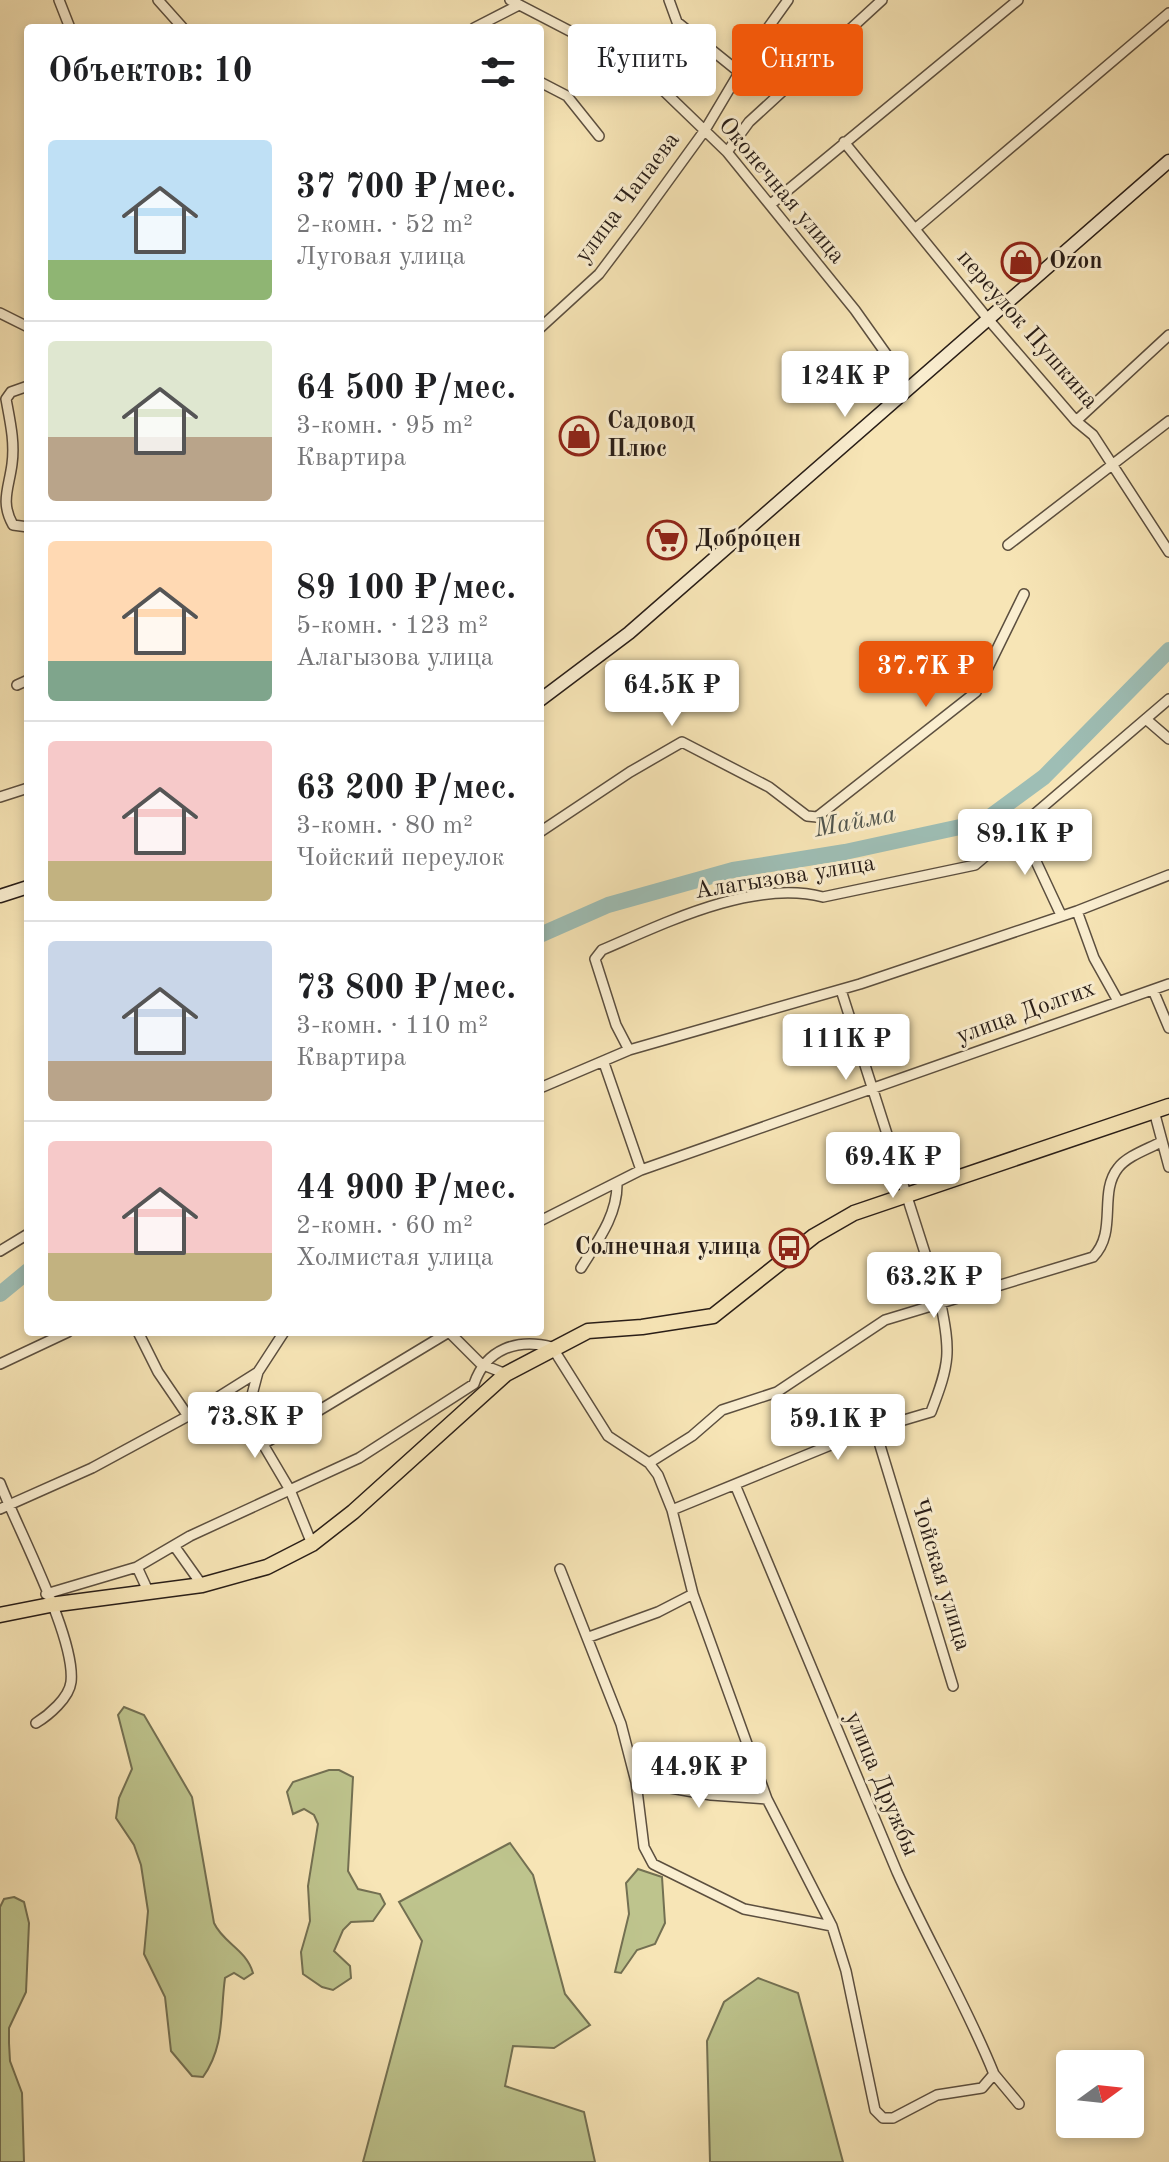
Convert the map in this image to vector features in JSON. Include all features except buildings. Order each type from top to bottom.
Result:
[{"type":"main road","points":[[0,1615],[48,1599],[149,1593],[202,1585],[267,1567],[312,1544],[353,1512],[506,1374],[552,1347],[588,1331],[642,1327],[713,1316],[814,1236],[854,1213],[908,1192],[1162,1109]]},
{"type":"street","points":[[59,0],[68,24]]},
{"type":"street","points":[[158,0],[179,24]]},
{"type":"street","points":[[669,0],[677,22],[732,66]]},
{"type":"street","name":"улица Чапаева","points":[[772,24],[788,0]]},
{"type":"street","points":[[727,152],[749,122],[882,0]]},
{"type":"street","points":[[771,204],[1018,0]]},
{"type":"street","points":[[480,24],[514,2]]},
{"type":"street","name":"Оконечная улица","points":[[514,2],[639,67],[727,152],[771,204],[899,372],[904,393]]},
{"type":"street","points":[[915,229],[1169,13]]},
{"type":"street","points":[[544,84],[567,96],[599,136]]},
{"type":"street","name":"улица Чапаева","points":[[544,324],[599,274],[705,130],[732,84]]},
{"type":"street","name":"переулок Пушкина","points":[[844,142],[988,319],[1076,421],[1093,435],[1169,551]]},
{"type":"street","points":[[544,697],[629,633],[1169,161]]},
{"type":"street","points":[[0,313],[24,325]]},
{"type":"street","points":[[1076,421],[1169,335]]},
{"type":"street","points":[[24,387],[11,392],[6,399],[13,437],[12,466],[4,490],[5,511],[13,525],[24,526]]},
{"type":"street","points":[[1008,545],[1169,421]]},
{"type":"street","points":[[544,829],[630,772],[682,742],[769,787],[807,816],[817,817],[976,692],[1024,594]]},
{"type":"street","points":[[17,685],[24,682]]},
{"type":"street","name":"Алагызова улица","points":[[629,1050],[616,1025],[595,959],[602,950],[702,907],[799,891],[823,897],[975,865],[1169,699]]},
{"type":"street","points":[[1147,720],[1169,739]]},
{"type":"street","points":[[0,797],[24,789]]},
{"type":"street","points":[[1019,825],[1061,915]]},
{"type":"street","points":[[544,1086],[629,1050],[841,990],[1077,911],[1169,875]]},
{"type":"street","points":[[0,896],[24,888]]},
{"type":"street","points":[[1077,911],[1094,958],[1118,1001]]},
{"type":"street","name":"улица Долгих","points":[[544,1219],[617,1185],[641,1170],[1169,984]]},
{"type":"street","points":[[672,1510],[875,1429],[931,1412],[947,1373],[949,1344],[940,1300],[841,990]]},
{"type":"street","points":[[1153,990],[1169,1028]]},
{"type":"street","points":[[604,1063],[641,1170]]},
{"type":"street","points":[[1162,1109],[1161,1142],[1169,1167]]},
{"type":"street","points":[[649,1463],[692,1436],[722,1410],[777,1392],[885,1320],[940,1300],[1093,1257],[1104,1246],[1113,1176],[1120,1164],[1161,1142]]},
{"type":"street","points":[[581,1268],[604,1232],[617,1199],[617,1185]]},
{"type":"street","points":[[0,1251],[24,1236]]},
{"type":"street","points":[[0,1364],[60,1336]]},
{"type":"street","points":[[140,1336],[158,1372],[188,1416]]},
{"type":"street","points":[[281,1336],[258,1372],[248,1410],[254,1429],[290,1490],[312,1544]]},
{"type":"street","points":[[265,1443],[442,1336]]},
{"type":"street","points":[[453,1336],[481,1364],[506,1374]]},
{"type":"street","points":[[48,1599],[137,1567],[190,1536],[359,1458],[474,1384],[481,1364],[504,1348],[536,1343],[552,1347],[608,1436],[649,1463],[672,1510],[693,1594],[767,1799],[832,1926],[846,1971],[875,2110],[883,2118],[893,2118],[937,2095],[982,2088],[994,2074]]},
{"type":"street","points":[[4,1507],[92,1468],[188,1416],[258,1372]]},
{"type":"street","name":"Чойская улица","points":[[875,1429],[953,1686]]},
{"type":"street","points":[[0,1483],[4,1507],[68,1644],[71,1682],[68,1693],[36,1723]]},
{"type":"street","name":"улица Дружбы","points":[[736,1487],[925,1936],[972,2018],[994,2074],[1019,2104]]},
{"type":"street","points":[[175,1547],[202,1585]]},
{"type":"street","points":[[137,1567],[149,1593]]},
{"type":"street","points":[[560,1569],[621,1724],[636,1782],[644,1847],[653,1864],[744,1909],[832,1926]]},
{"type":"street","points":[[589,1637],[658,1612],[693,1594]]},
{"type":"street","points":[[636,1782],[711,1795],[767,1799]]},
{"type":"green space","points":[[124,1707],[144,1715],[192,1797],[214,1923],[245,1958],[253,1973],[244,1979],[234,1973],[225,1978],[218,2042],[203,2077],[192,2076],[171,2051],[165,1997],[144,1954],[148,1911],[141,1865],[134,1845],[116,1818],[119,1798],[132,1769],[118,1715]]},
{"type":"green space","points":[[329,1770],[339,1770],[353,1777],[348,1871],[358,1889],[380,1894],[385,1904],[373,1921],[351,1922],[343,1930],[334,1951],[350,1966],[351,1978],[333,1990],[322,1987],[303,1974],[301,1952],[310,1921],[308,1886],[318,1824],[314,1815],[304,1809],[293,1814],[287,1792],[293,1782]]},
{"type":"green space","points":[[510,1843],[533,1875],[565,1994],[590,2025],[554,2048],[513,2046],[505,2086],[584,2112],[595,2162],[363,2162],[422,1941],[399,1902]]},
{"type":"green space","points":[[638,1869],[662,1877],[665,1923],[655,1944],[637,1950],[621,1973],[615,1972],[629,1914],[626,1883]]},
{"type":"green space","points":[[14,1897],[24,1902],[29,1923],[26,1992],[9,2028],[10,2061],[22,2093],[24,2162],[0,2162],[0,1907],[4,1899]]},
{"type":"green space","points":[[758,1978],[798,1993],[843,2162],[710,2162],[707,2041],[724,2002]]},
{"type":"waterway","name":"Майма","points":[[544,933],[608,905],[733,870],[845,852],[983,822],[1044,777],[1169,650]]},
{"type":"waterway","name":"Майма","points":[[0,1294],[24,1274]]},
{"type":"place","name":"Ozon","points":[[1021,262]]},
{"type":"place","name":"Садовод Плюс","points":[[579,436]]},
{"type":"place","name":"Доброцен","points":[[667,540]]},
{"type":"place","name":"Солнечная улица","points":[[789,1248]]}]
